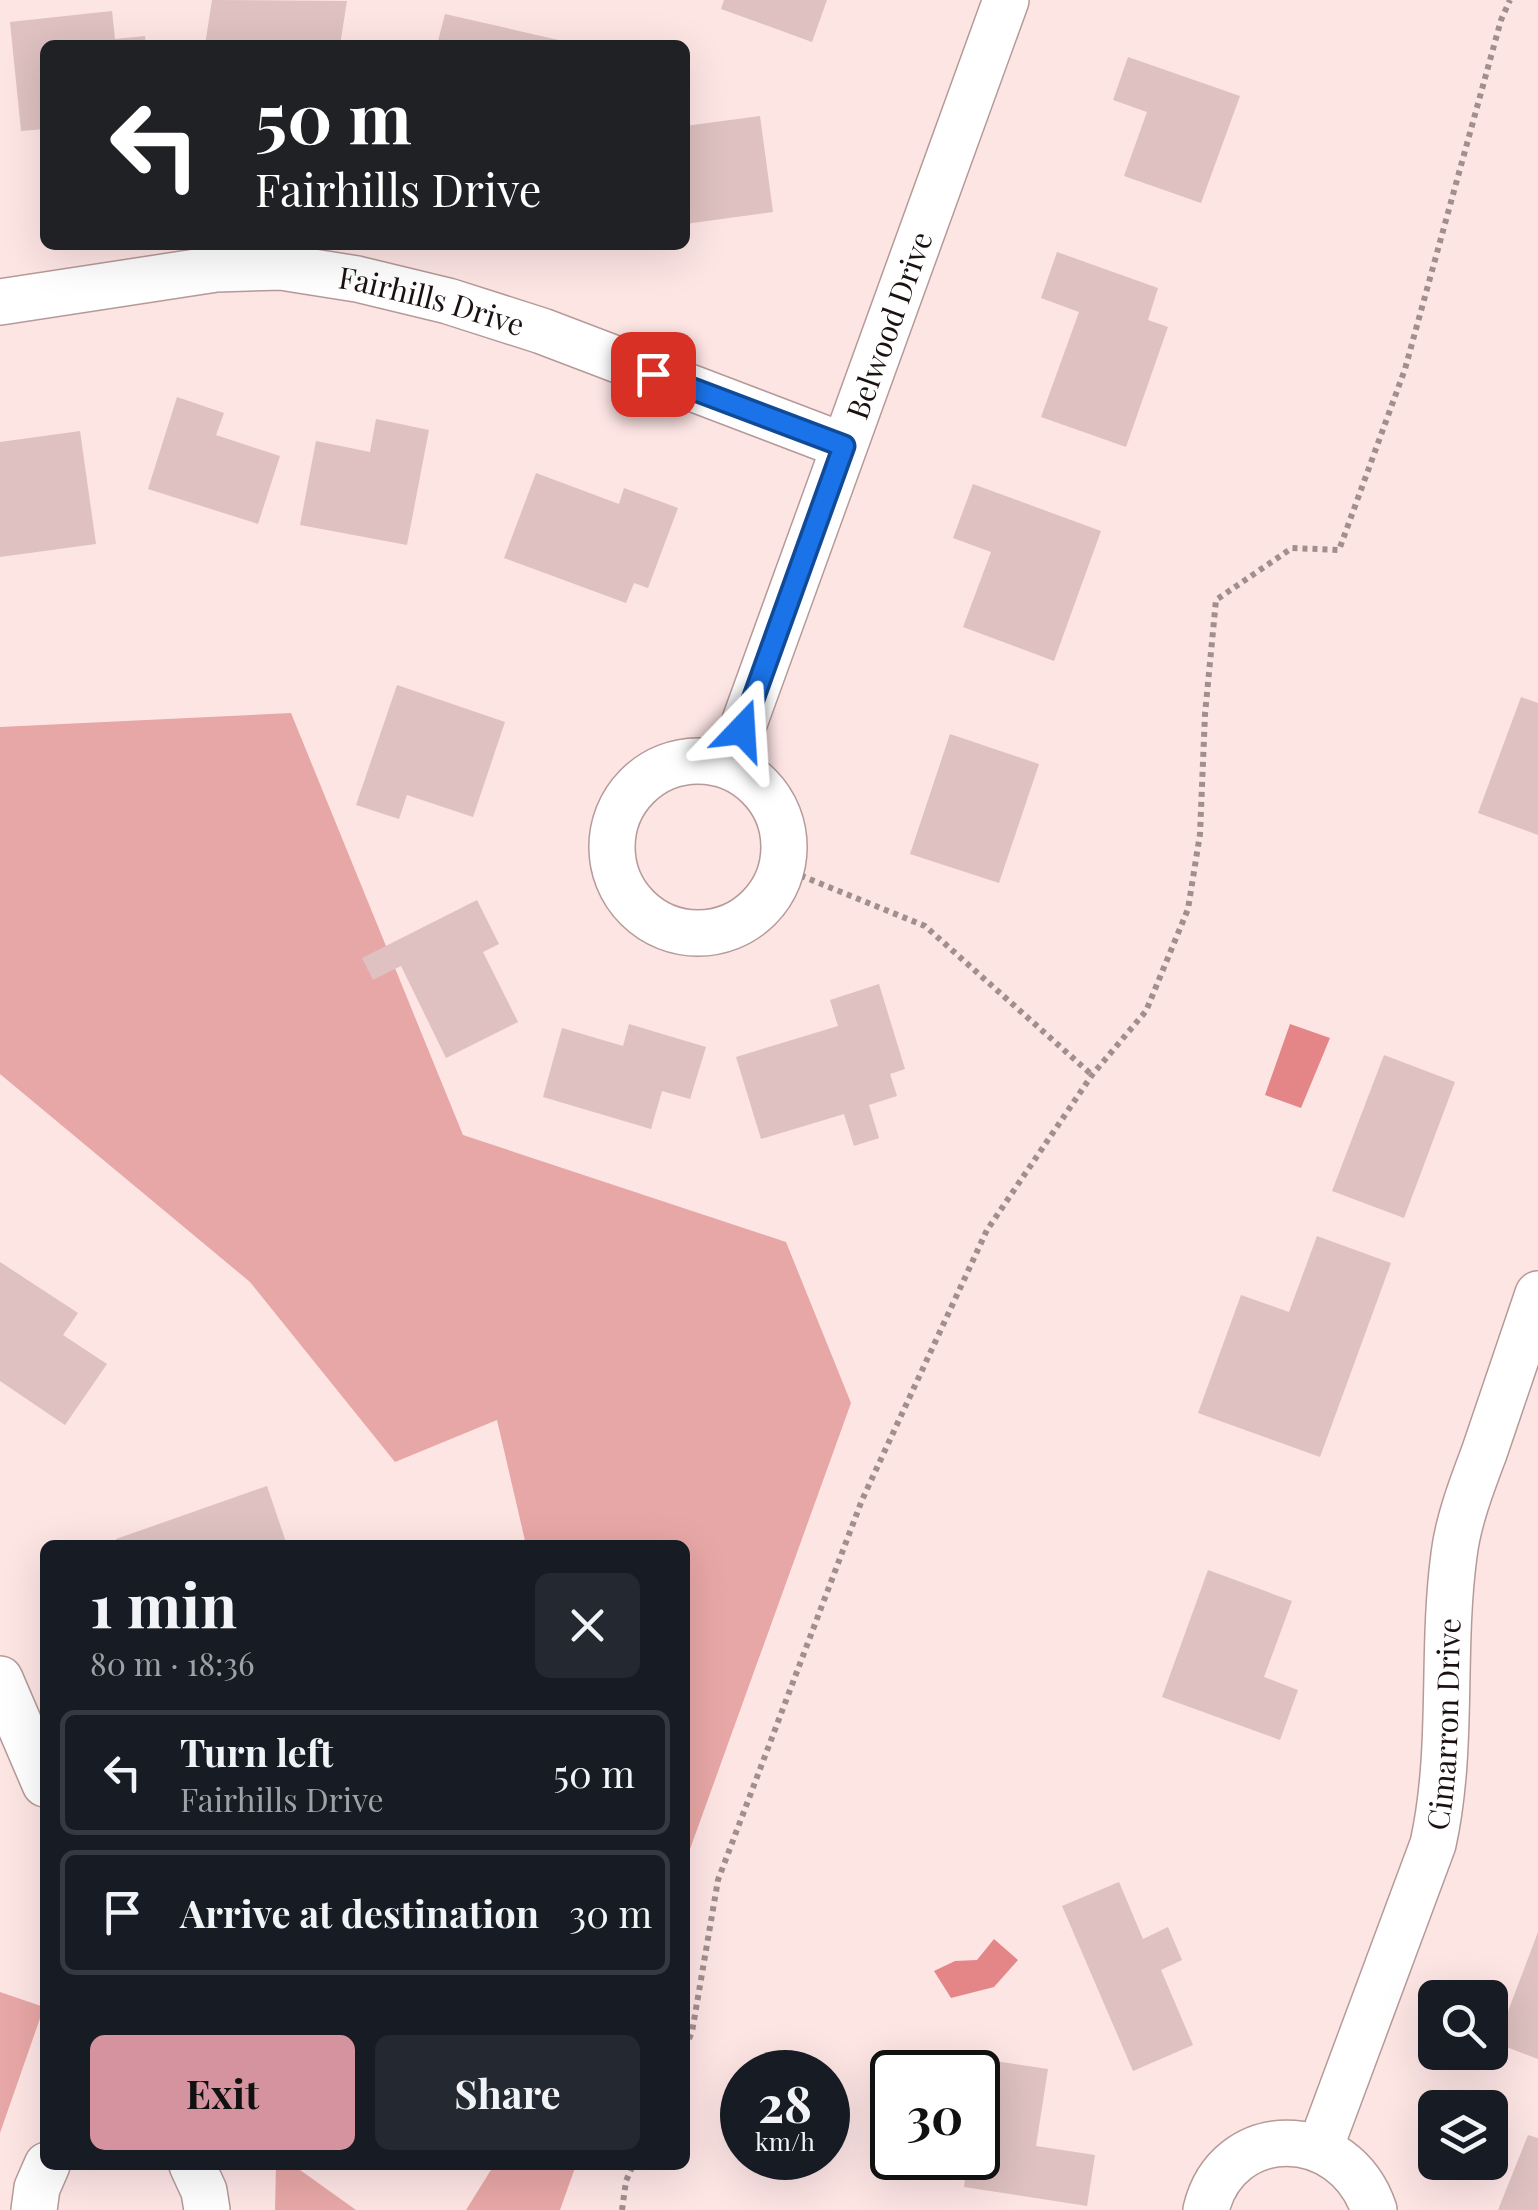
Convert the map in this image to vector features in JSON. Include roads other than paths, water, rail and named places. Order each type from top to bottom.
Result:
[{"type":"street","name":"Belwood Drive","points":[[729,765],[1006,0]]},
{"type":"street","name":"Fairhills Drive","points":[[0,302],[216,270],[280,267],[356,279],[448,301],[542,331],[844,446]]},
{"type":"street","points":[[707,760],[729,765],[766,792],[778,811],[784,832],[782,868],[769,897],[734,926],[690,933],[668,928],[648,918],[619,882],[612,838],[618,816],[628,796],[662,768],[684,761],[707,760]]},
{"type":"street","name":"Cimarron Drive","points":[[1320,2148],[1432,1844],[1442,1801],[1446,1750],[1446,1626],[1454,1550],[1538,1294]]},
{"type":"street","points":[[0,1678],[40,1772]]},
{"type":"street","points":[[1206,2210],[1219,2180],[1234,2163],[1275,2144],[1297,2143],[1320,2148],[1340,2159],[1356,2174],[1374,2210]]},
{"type":"street","points":[[34,2210],[36,2188],[45,2170]]},
{"type":"street","points":[[194,2170],[207,2210]]}]
